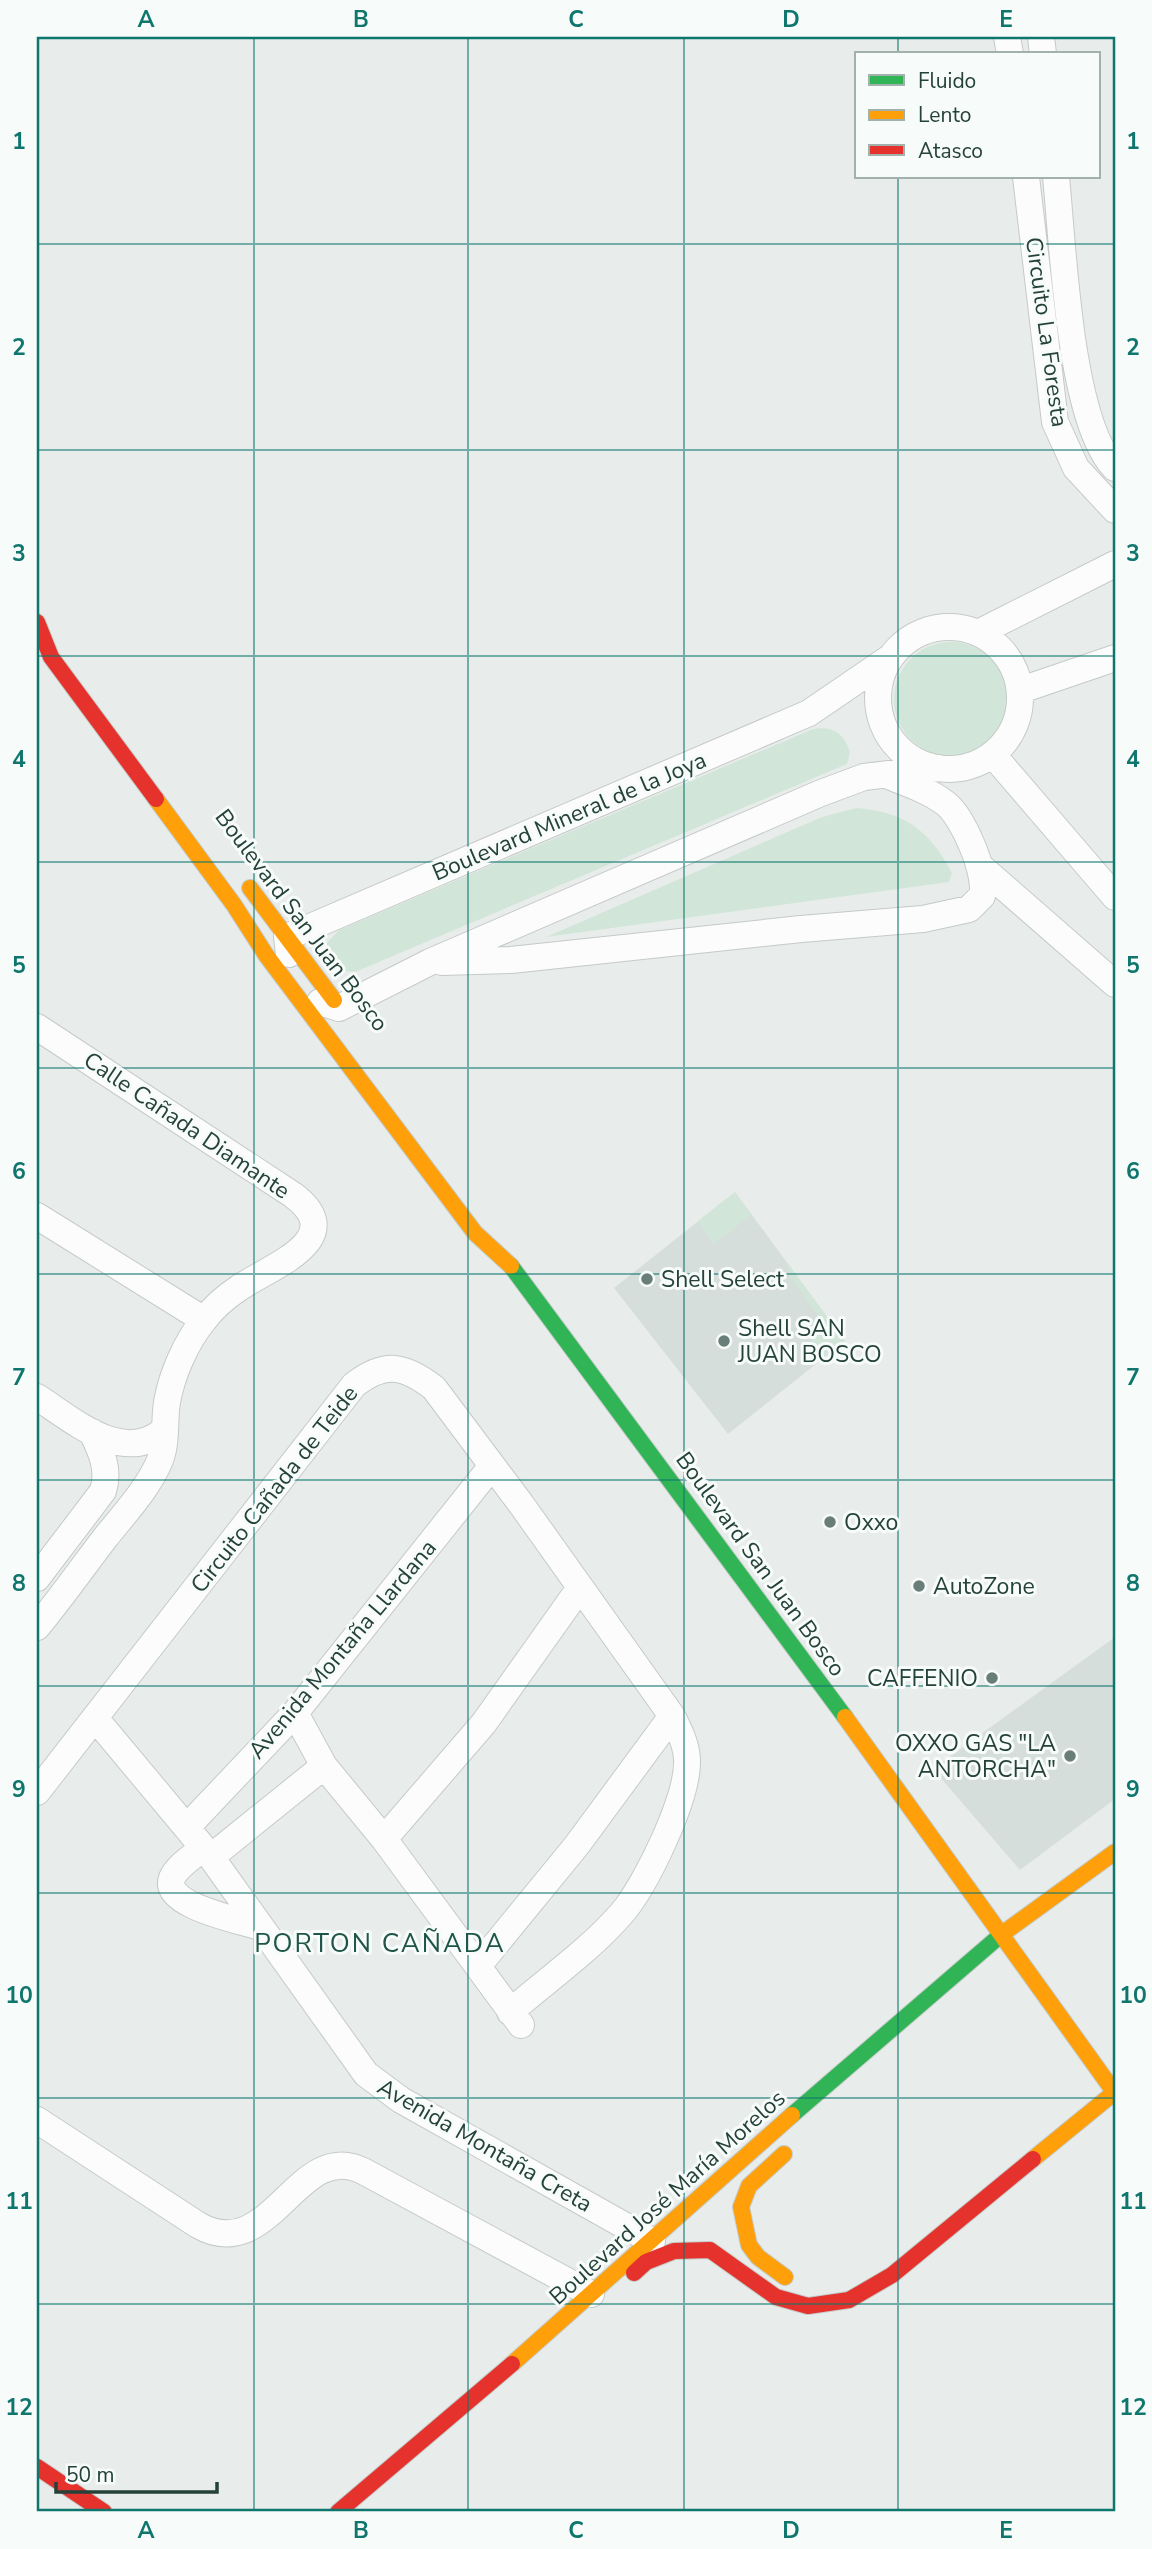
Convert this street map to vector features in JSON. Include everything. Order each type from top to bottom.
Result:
[{"type":"main road","points":[[37,610],[61,634]]},
{"type":"main road","name":"Boulevard San Juan Bosco","points":[[37,622],[51,657],[233,905],[266,955],[334,1015]]},
{"type":"main road","name":"Boulevard San Juan Bosco","points":[[238,872],[287,937],[334,1015],[475,1233],[514,1268],[1115,2092]]},
{"type":"main road","name":"Boulevard San Juan Bosco","points":[[500,1232],[514,1268]]},
{"type":"main road","name":"Boulevard José María Morelos","points":[[338,2512],[535,2346],[830,2082],[1002,1934],[1115,1852]]},
{"type":"main road","name":"Boulevard José María Morelos","points":[[809,2124],[830,2082]]},
{"type":"main road","name":"Boulevard José María Morelos","points":[[535,2346],[580,2319],[646,2262],[674,2251],[710,2250],[776,2297],[808,2306],[849,2300],[892,2274],[1115,2092]]},
{"type":"main road","name":"Boulevard José María Morelos","points":[[794,2143],[749,2186],[741,2207],[749,2245],[758,2257],[799,2288],[817,2292],[846,2291],[892,2274]]},
{"type":"main road","points":[[385,2494],[420,2459],[439,2429]]},
{"type":"main road","points":[[37,2467],[104,2512]]},
{"type":"street","name":"Circuito La Foresta","points":[[1026,178],[1055,422],[1076,468],[1115,510]]},
{"type":"street","name":"Circuito La Foresta","points":[[1056,178],[1071,315],[1091,427],[1104,456],[1115,468]]},
{"type":"street","points":[[1044,313],[1071,315]]},
{"type":"street","points":[[980,632],[1115,564]]},
{"type":"street","points":[[939,626],[960,626],[980,632],[1000,646],[1014,666],[1021,690],[1019,714],[1010,737],[993,755],[957,770],[919,763],[902,752],[888,736],[880,718],[877,698],[880,678],[888,659],[902,643],[919,632],[939,626]]},
{"type":"street","points":[[1021,690],[1115,658]]},
{"type":"street","name":"Boulevard Mineral de la Joya","points":[[287,937],[809,713],[888,659]]},
{"type":"street","points":[[993,755],[1115,897]]},
{"type":"street","points":[[266,955],[334,1015],[430,962],[821,793],[864,777],[939,768]]},
{"type":"street","points":[[430,962],[511,960],[952,914],[969,909],[982,896],[985,886],[981,867],[947,804],[885,775]]},
{"type":"street","points":[[981,867],[1115,984]]},
{"type":"street","points":[[287,937],[300,984]]},
{"type":"street","name":"Calle Cañada Diamante","points":[[37,1027],[202,1132],[293,1195],[308,1211],[312,1221],[311,1237],[298,1253],[241,1287],[204,1320],[175,1372],[164,1430],[164,1447],[149,1480],[41,1613]]},
{"type":"street","points":[[37,1216],[204,1320]]},
{"type":"street","name":"Circuito Cañada de Teide","points":[[37,1792],[354,1385],[378,1369],[398,1369],[416,1375],[434,1388],[521,1504],[672,1716],[681,1734],[687,1761],[681,1792],[663,1843],[623,1912],[516,2018],[384,1839],[324,1766],[295,1713]]},
{"type":"street","points":[[37,1397],[92,1432],[131,1445],[154,1440],[164,1430]]},
{"type":"street","points":[[37,1578],[93,1506],[107,1480],[105,1465],[92,1432]]},
{"type":"street","name":"Avenida Montaña Llardana","points":[[187,1827],[295,1713],[491,1466]]},
{"type":"street","points":[[384,1839],[484,1723],[579,1589]]},
{"type":"street","points":[[478,1965],[577,1845],[672,1716]]},
{"type":"street","points":[[95,1718],[187,1827]]},
{"type":"street","points":[[259,1927],[202,1909],[175,1895],[171,1889],[174,1875],[324,1766]]},
{"type":"street","name":"Avenida Montaña Creta","points":[[187,1827],[353,2059],[381,2087],[652,2241]]},
{"type":"street","points":[[37,2120],[198,2225],[219,2235],[244,2231],[329,2166],[354,2166],[591,2294]]},
{"type":"shaded area","points":[[735,1192],[845,1341],[728,1434],[614,1288]]},
{"type":"shaded area","points":[[1115,1637],[1115,1799],[1020,1870],[933,1769]]},
{"type":"green space","points":[[951,642],[973,646],[992,658],[1004,677],[1008,699],[1004,721],[992,740],[973,752],[951,756],[929,752],[910,740],[898,721],[894,699],[898,677],[910,658],[929,646]]},
{"type":"green space","points":[[813,729],[832,730],[841,736],[850,752],[847,764],[355,972],[334,970],[324,960],[325,945],[339,930]]},
{"type":"green space","points":[[856,808],[888,813],[924,834],[952,873],[949,882],[546,937],[822,817]]},
{"type":"green space","points":[[735,1192],[751,1215],[714,1244],[698,1221]]},
{"type":"green space","points":[[785,1260],[845,1341],[821,1360],[813,1352],[811,1332],[823,1322],[790,1277]]},
{"type":"traffic: fast","points":[[511,1266],[845,1717]]},
{"type":"traffic: fast","points":[[792,2115],[1002,1934]]},
{"type":"traffic: slow","points":[[156,799],[234,905],[266,955],[475,1233],[511,1266]]},
{"type":"traffic: slow","points":[[250,888],[334,1000]]},
{"type":"traffic: slow","points":[[845,1717],[1115,2093]]},
{"type":"traffic: slow","points":[[1002,1934],[1115,1852]]},
{"type":"traffic: slow","points":[[1033,2159],[1115,2092]]},
{"type":"traffic: slow","points":[[512,2364],[792,2115]]},
{"type":"traffic: slow","points":[[784,2154],[749,2186],[741,2207],[749,2245],[758,2257],[785,2277]]},
{"type":"traffic: jam","points":[[37,622],[51,657],[156,799]]},
{"type":"traffic: jam","points":[[634,2273],[646,2262],[674,2251],[710,2250],[776,2297],[808,2306],[849,2300],[892,2275],[1033,2159]]},
{"type":"traffic: jam","points":[[338,2512],[512,2364]]},
{"type":"traffic: jam","points":[[37,2467],[104,2512]]},
{"type":"place","name":"Shell Select","points":[[647,1279]]},
{"type":"place","name":"Shell SAN JUAN BOSCO","points":[[724,1341]]},
{"type":"place","name":"Oxxo","points":[[830,1522]]},
{"type":"place","name":"AutoZone","points":[[919,1586]]},
{"type":"place","name":"CAFFENIO","points":[[992,1678]]},
{"type":"place","name":"OXXO GAS \"LA ANTORCHA\"","points":[[1070,1756]]},
{"type":"district","name":"PORTON CAÑADA","points":[[380,1943]]}]
